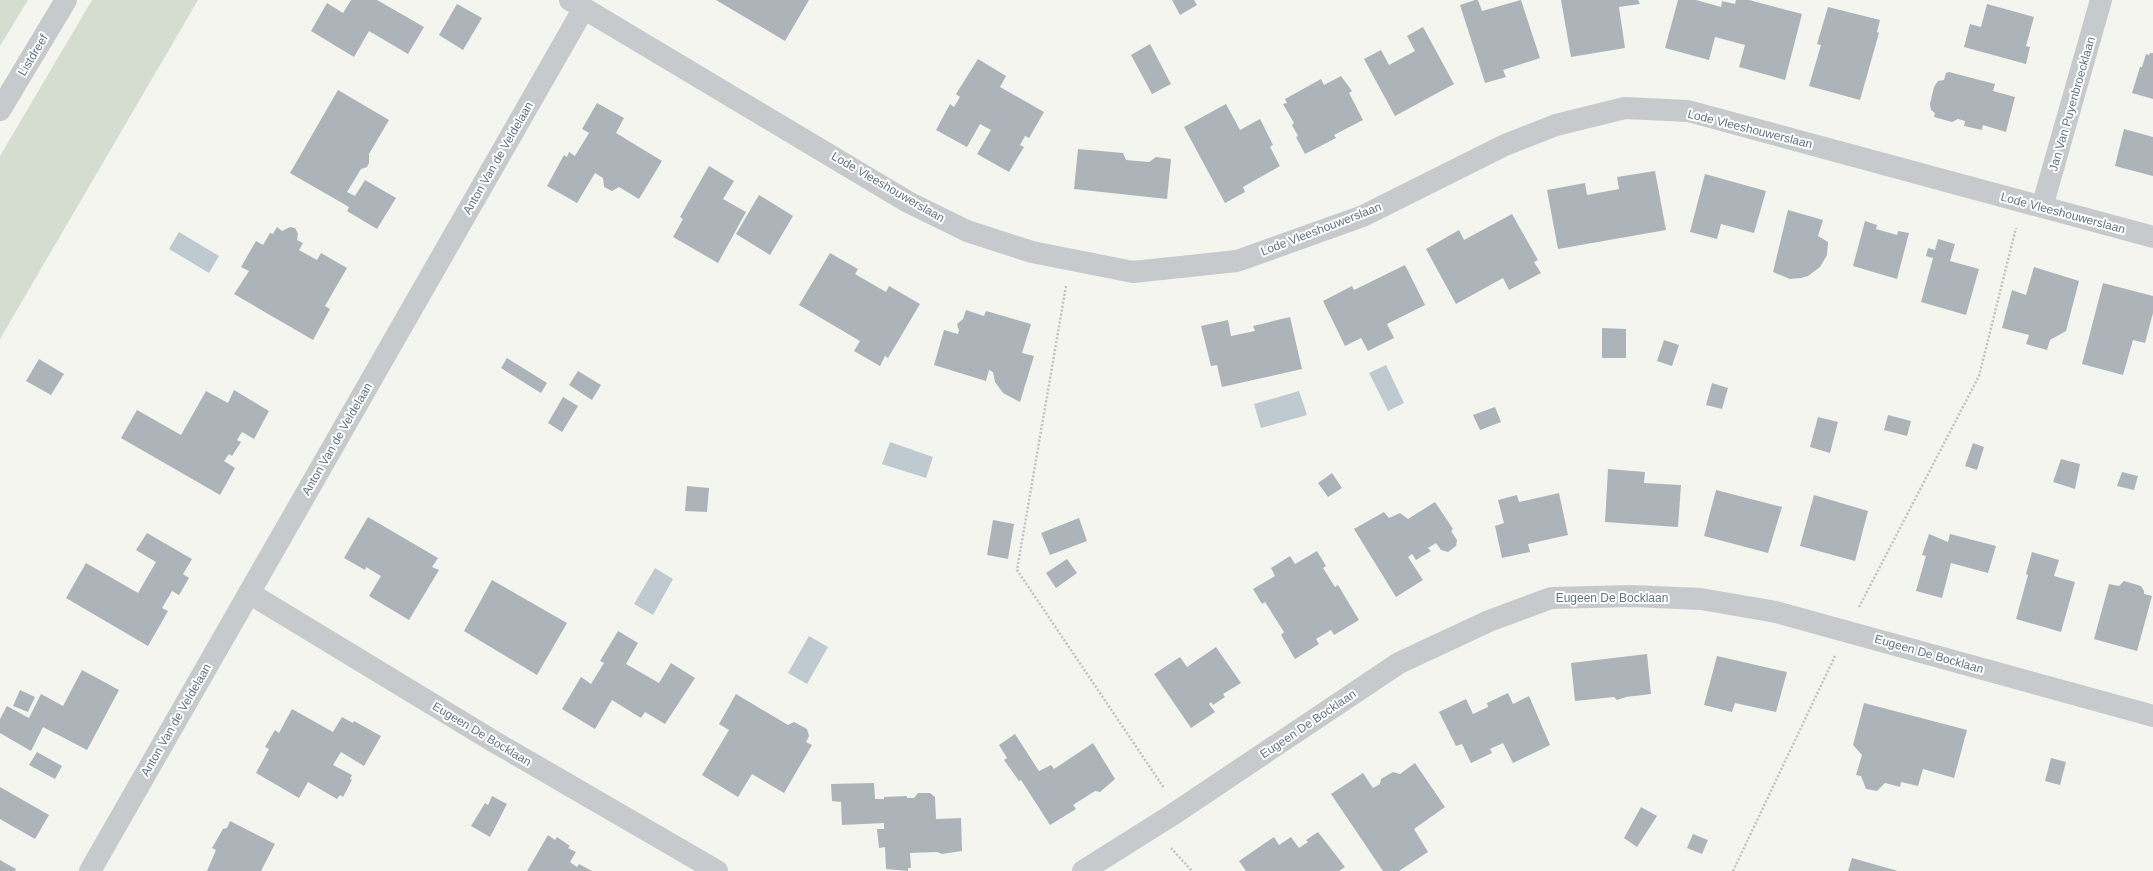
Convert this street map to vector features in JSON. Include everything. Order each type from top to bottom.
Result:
[{"type":"street","name":"Listdreef","points":[[0,110],[66,0]]},
{"type":"street","name":"Jan Van Puyenbroecklaan","points":[[2032,205],[2101,0]]},
{"type":"street","name":"Lode Vleeshouwerslaan","points":[[577,4],[908,202],[967,231],[1032,252],[1133,272],[1237,261],[1363,216],[1505,145],[1556,125],[1625,108],[1688,112],[2153,237]]},
{"type":"street","name":"Anton Van de Veldelaan","points":[[90,871],[249,592],[577,4]]},
{"type":"street","name":"Eugeen De Bocklaan","points":[[249,592],[493,741],[717,871]]},
{"type":"street","name":"Eugeen De Bocklaan","points":[[1083,871],[1172,815],[1399,663],[1489,622],[1551,598],[1632,596],[1701,599],[1776,612],[2153,716]]},
{"type":"path","points":[[1733,871],[1847,631],[1978,376],[2032,205]]},
{"type":"path","points":[[1071,260],[1017,570],[1164,785],[1172,815]]},
{"type":"shaded area","points":[[0,0],[28,0],[0,46]]},
{"type":"shaded area","points":[[92,0],[198,0],[0,339],[0,156]]},
{"type":"shaded area","points":[[179,232],[219,256],[209,273],[169,249]]},
{"type":"shaded area","points":[[1386,365],[1404,403],[1388,411],[1369,373]]},
{"type":"shaded area","points":[[1299,391],[1307,415],[1261,428],[1254,404]]},
{"type":"shaded area","points":[[890,442],[933,457],[926,478],[882,464]]},
{"type":"shaded area","points":[[655,568],[673,579],[653,615],[634,604]]},
{"type":"shaded area","points":[[809,636],[828,647],[807,684],[788,673]]},
{"type":"building","points":[[351,0],[377,0],[424,27],[408,54],[369,31],[354,57],[311,31],[327,3],[343,13]]},
{"type":"building","points":[[716,0],[809,0],[785,41]]},
{"type":"building","points":[[1172,0],[1194,0],[1197,5],[1180,15]]},
{"type":"building","points":[[1478,0],[1482,11],[1521,0],[1540,58],[1503,70],[1506,77],[1485,83],[1460,5]]},
{"type":"building","points":[[1561,0],[1638,0],[1640,4],[1619,7],[1625,48],[1571,57]]},
{"type":"building","points":[[1678,0],[1696,0],[1721,7],[1722,1],[1735,4],[1736,0],[1749,0],[1802,14],[1785,80],[1739,67],[1745,45],[1715,37],[1709,60],[1665,48]]},
{"type":"building","points":[[457,4],[482,18],[463,50],[439,35]]},
{"type":"building","points":[[1987,4],[2034,17],[2026,46],[2030,47],[2026,64],[1964,47],[1970,24],[1981,27]]},
{"type":"building","points":[[1828,7],[1880,20],[1877,32],[1879,33],[1860,100],[1809,86],[1821,45],[1817,44]]},
{"type":"building","points":[[1423,27],[1454,84],[1395,116],[1364,59],[1381,50],[1389,65],[1415,51],[1407,36]]},
{"type":"building","points":[[1150,44],[1171,84],[1152,94],[1131,55]]},
{"type":"building","points":[[2150,53],[2153,53],[2153,99],[2132,93],[2140,67],[2142,67],[2146,54],[2149,55]]},
{"type":"building","points":[[978,59],[1006,76],[1000,87],[1044,112],[1029,138],[1025,136],[1020,145],[1024,147],[1009,172],[977,154],[991,130],[980,124],[967,147],[936,130],[950,104],[954,107],[960,97],[956,94]]},
{"type":"building","points":[[1949,72],[1995,84],[1993,91],[2015,97],[2006,132],[1983,125],[1982,130],[1964,126],[1965,121],[1958,119],[1952,122],[1934,117],[1935,113],[1931,110],[1930,104],[1934,87],[1938,81],[1944,80],[1946,73]]},
{"type":"building","points":[[1341,76],[1352,91],[1349,93],[1363,120],[1334,135],[1336,138],[1305,154],[1296,137],[1298,136],[1292,125],[1294,123],[1283,104],[1287,103],[1285,99],[1321,79],[1324,85]]},
{"type":"building","points":[[338,90],[389,120],[369,154],[369,163],[367,167],[361,169],[347,192],[355,196],[365,180],[396,198],[377,229],[347,211],[349,207],[290,173]]},
{"type":"building","points":[[597,103],[624,118],[616,133],[662,161],[639,199],[619,187],[612,191],[604,187],[603,178],[595,173],[577,203],[547,186],[564,155],[567,157],[569,152],[575,156],[589,133],[582,129]]},
{"type":"building","points":[[1226,104],[1240,130],[1260,119],[1273,145],[1270,147],[1280,166],[1243,187],[1245,192],[1225,203],[1184,127]]},
{"type":"building","points":[[2124,129],[2153,137],[2153,176],[2115,166]]},
{"type":"building","points":[[1078,149],[1123,153],[1126,160],[1149,162],[1156,157],[1171,159],[1167,199],[1074,189]]},
{"type":"building","points":[[709,166],[734,181],[723,199],[746,212],[718,263],[673,237],[683,219],[680,217]]},
{"type":"building","points":[[1655,171],[1666,230],[1558,249],[1547,190],[1585,183],[1587,195],[1619,189],[1617,177]]},
{"type":"building","points":[[1705,174],[1766,191],[1754,233],[1721,224],[1717,239],[1690,232]]},
{"type":"building","points":[[759,195],[793,216],[770,255],[736,234]]},
{"type":"building","points":[[1788,210],[1823,220],[1818,236],[1828,242],[1827,255],[1820,267],[1808,276],[1801,278],[1790,279],[1773,272]]},
{"type":"building","points":[[1512,214],[1538,260],[1534,262],[1541,273],[1509,290],[1503,278],[1456,304],[1426,249],[1459,230],[1464,240]]},
{"type":"building","points":[[1865,221],[1877,225],[1876,229],[1897,235],[1898,231],[1909,233],[1897,279],[1853,266]]},
{"type":"building","points":[[277,227],[282,231],[290,227],[295,228],[298,234],[297,240],[303,243],[299,250],[317,260],[321,253],[347,268],[325,306],[330,309],[313,340],[234,294],[249,271],[241,267],[256,241],[263,245],[270,233],[273,234]]},
{"type":"building","points":[[1938,239],[1955,244],[1950,261],[1979,269],[1966,315],[1921,302],[1933,258],[1926,256],[1928,248],[1935,250]]},
{"type":"building","points":[[830,253],[858,269],[855,274],[886,292],[889,286],[920,304],[888,358],[885,356],[880,366],[854,351],[860,341],[799,305]]},
{"type":"building","points":[[1405,265],[1425,305],[1387,324],[1394,338],[1368,351],[1361,338],[1345,346],[1323,301],[1352,286],[1354,290]]},
{"type":"building","points":[[2034,267],[2079,281],[2066,331],[2050,340],[2047,350],[2026,344],[2029,335],[2002,328],[2012,290],[2026,295]]},
{"type":"building","points":[[2103,283],[2153,296],[2153,313],[2145,343],[2133,340],[2123,375],[2082,364]]},
{"type":"building","points":[[966,310],[984,316],[986,311],[1031,324],[1022,353],[1034,356],[1020,402],[1003,393],[995,382],[993,372],[989,370],[986,381],[934,365],[944,330],[958,334],[959,330],[957,324],[963,319]]},
{"type":"building","points":[[1290,317],[1302,369],[1222,387],[1217,365],[1211,366],[1201,326],[1228,320],[1231,336],[1255,331],[1253,326]]},
{"type":"building","points":[[1602,328],[1626,329],[1626,358],[1602,358]]},
{"type":"building","points":[[1664,340],[1679,345],[1672,366],[1657,361]]},
{"type":"building","points":[[507,358],[547,383],[541,393],[501,368]]},
{"type":"building","points":[[39,359],[64,374],[51,395],[26,381]]},
{"type":"building","points":[[578,371],[601,385],[592,400],[569,385]]},
{"type":"building","points":[[1712,383],[1728,388],[1722,409],[1706,405]]},
{"type":"building","points":[[234,390],[269,411],[254,439],[242,432],[237,440],[241,442],[232,456],[229,454],[224,461],[235,468],[220,495],[121,438],[137,410],[181,435],[206,391],[228,403]]},
{"type":"building","points":[[563,397],[578,406],[562,432],[548,423]]},
{"type":"building","points":[[1495,407],[1501,422],[1480,430],[1473,415]]},
{"type":"building","points":[[1888,415],[1911,421],[1907,436],[1884,430]]},
{"type":"building","points":[[1818,417],[1838,422],[1830,453],[1810,447]]},
{"type":"building","points":[[1973,443],[1984,447],[1977,470],[1965,466]]},
{"type":"building","points":[[2061,459],[2080,464],[2075,489],[2053,482]]},
{"type":"building","points":[[1608,469],[1645,472],[1644,483],[1681,485],[1678,527],[1605,522]]},
{"type":"building","points":[[2122,472],[2138,476],[2134,490],[2117,486]]},
{"type":"building","points":[[1332,473],[1342,488],[1328,497],[1318,483]]},
{"type":"building","points":[[687,486],[709,488],[707,512],[685,511]]},
{"type":"building","points":[[1716,490],[1782,507],[1768,553],[1704,536]]},
{"type":"building","points":[[1559,493],[1568,535],[1528,544],[1530,552],[1502,558],[1495,526],[1504,523],[1498,500],[1517,495],[1519,502]]},
{"type":"building","points":[[1814,495],[1868,511],[1855,561],[1800,546]]},
{"type":"building","points":[[1435,502],[1453,529],[1451,531],[1457,540],[1456,546],[1448,552],[1441,550],[1436,543],[1428,548],[1431,551],[1416,560],[1412,554],[1408,557],[1423,580],[1396,597],[1354,529],[1384,512],[1389,518],[1400,513],[1408,519]]},
{"type":"building","points":[[368,517],[438,558],[432,567],[439,570],[409,620],[369,596],[381,576],[366,567],[365,570],[344,558]]},
{"type":"building","points":[[1079,518],[1087,541],[1050,555],[1041,533]]},
{"type":"building","points":[[993,520],[1014,524],[1008,559],[987,555]]},
{"type":"building","points":[[147,533],[192,559],[183,574],[189,578],[179,595],[172,591],[162,608],[168,611],[148,646],[66,598],[86,563],[138,593],[156,562],[136,550]]},
{"type":"building","points":[[1929,534],[1948,542],[1950,534],[1996,546],[1988,573],[1951,563],[1942,598],[1916,591],[1926,556],[1922,555]]},
{"type":"building","points":[[1317,551],[1326,566],[1323,568],[1335,587],[1338,585],[1359,620],[1334,635],[1331,630],[1316,639],[1319,644],[1295,659],[1281,635],[1284,632],[1265,602],[1262,604],[1253,589],[1275,576],[1271,568],[1290,556],[1295,564]]},
{"type":"building","points":[[2032,552],[2059,560],[2054,576],[2075,582],[2061,632],[2016,619],[2028,575],[2026,574]]},
{"type":"building","points":[[1067,559],[1077,573],[1056,588],[1046,573]]},
{"type":"building","points":[[492,580],[567,623],[537,675],[464,631]]},
{"type":"building","points":[[2124,581],[2141,586],[2144,594],[2152,596],[2137,651],[2094,639],[2109,584],[2119,586]]},
{"type":"building","points":[[618,631],[638,643],[626,664],[659,683],[671,663],[695,678],[665,724],[645,712],[641,718],[612,700],[595,729],[562,709],[581,677],[591,684],[604,663],[600,661]]},
{"type":"building","points":[[1216,647],[1241,683],[1223,694],[1225,697],[1213,705],[1211,702],[1209,704],[1215,712],[1191,728],[1154,674],[1180,657],[1187,667]]},
{"type":"building","points":[[1647,654],[1651,694],[1626,697],[1617,700],[1614,697],[1575,701],[1571,663]]},
{"type":"building","points":[[1717,656],[1787,672],[1776,712],[1735,703],[1732,712],[1704,705]]},
{"type":"building","points":[[82,670],[119,690],[87,750],[43,727],[31,751],[0,733],[0,719],[7,706],[29,718],[41,694],[63,706]]},
{"type":"building","points":[[20,690],[35,697],[28,712],[13,706]]},
{"type":"building","points":[[1508,693],[1513,704],[1529,696],[1550,745],[1513,763],[1503,743],[1490,749],[1492,753],[1471,763],[1462,744],[1456,746],[1439,712],[1466,699],[1473,714],[1488,707],[1487,703]]},
{"type":"building","points":[[736,694],[788,725],[794,722],[807,729],[809,736],[806,742],[812,745],[784,793],[752,774],[738,797],[702,775],[729,730],[719,724]]},
{"type":"building","points":[[1864,703],[1967,730],[1954,778],[1923,769],[1918,786],[1901,782],[1900,787],[1885,783],[1877,791],[1866,789],[1861,776],[1856,775],[1862,755],[1853,745]]},
{"type":"building","points":[[292,709],[333,732],[342,717],[353,723],[354,721],[381,736],[364,766],[341,752],[333,765],[352,775],[350,779],[352,780],[343,797],[340,795],[337,799],[308,782],[299,798],[256,773],[269,749],[265,747],[275,730],[279,733]]},
{"type":"building","points":[[1015,734],[1039,771],[1051,765],[1054,769],[1093,743],[1115,779],[1100,792],[1095,791],[1073,805],[1076,809],[1050,825],[1021,780],[1019,781],[1004,760],[1007,758],[999,745]]},
{"type":"building","points":[[37,752],[62,766],[55,779],[29,765]]},
{"type":"building","points":[[2051,758],[2066,762],[2060,785],[2045,781]]},
{"type":"building","points":[[1415,763],[1445,807],[1414,829],[1428,852],[1399,871],[1383,871],[1331,794],[1363,773],[1373,788],[1380,784],[1381,779],[1393,772],[1400,774]]},
{"type":"building","points":[[874,783],[875,799],[907,796],[907,798],[914,798],[918,793],[930,793],[935,797],[936,819],[961,818],[962,851],[942,854],[937,852],[910,853],[911,868],[908,868],[908,871],[886,869],[885,847],[879,848],[877,829],[884,829],[884,823],[842,825],[841,802],[832,801],[831,784]]},
{"type":"building","points":[[0,787],[49,815],[35,839],[0,819]]},
{"type":"building","points":[[492,796],[507,804],[490,837],[471,826],[485,803],[488,805]]},
{"type":"building","points":[[1641,807],[1657,816],[1637,847],[1624,838]]},
{"type":"building","points":[[230,821],[275,844],[261,871],[207,871],[216,850],[212,848],[223,829],[227,828]]},
{"type":"building","points":[[1318,832],[1345,867],[1339,871],[1246,871],[1239,861],[1274,837],[1279,845],[1291,837],[1299,848],[1308,842],[1306,840]]},
{"type":"building","points":[[1693,834],[1708,840],[1702,854],[1687,848]]},
{"type":"building","points":[[548,835],[555,840],[557,837],[570,846],[568,848],[576,852],[570,862],[577,867],[579,864],[592,871],[527,871]]},
{"type":"building","points":[[1852,858],[1898,871],[1848,871]]},
{"type":"building","points":[[0,860],[16,869],[15,871],[0,871]]}]
